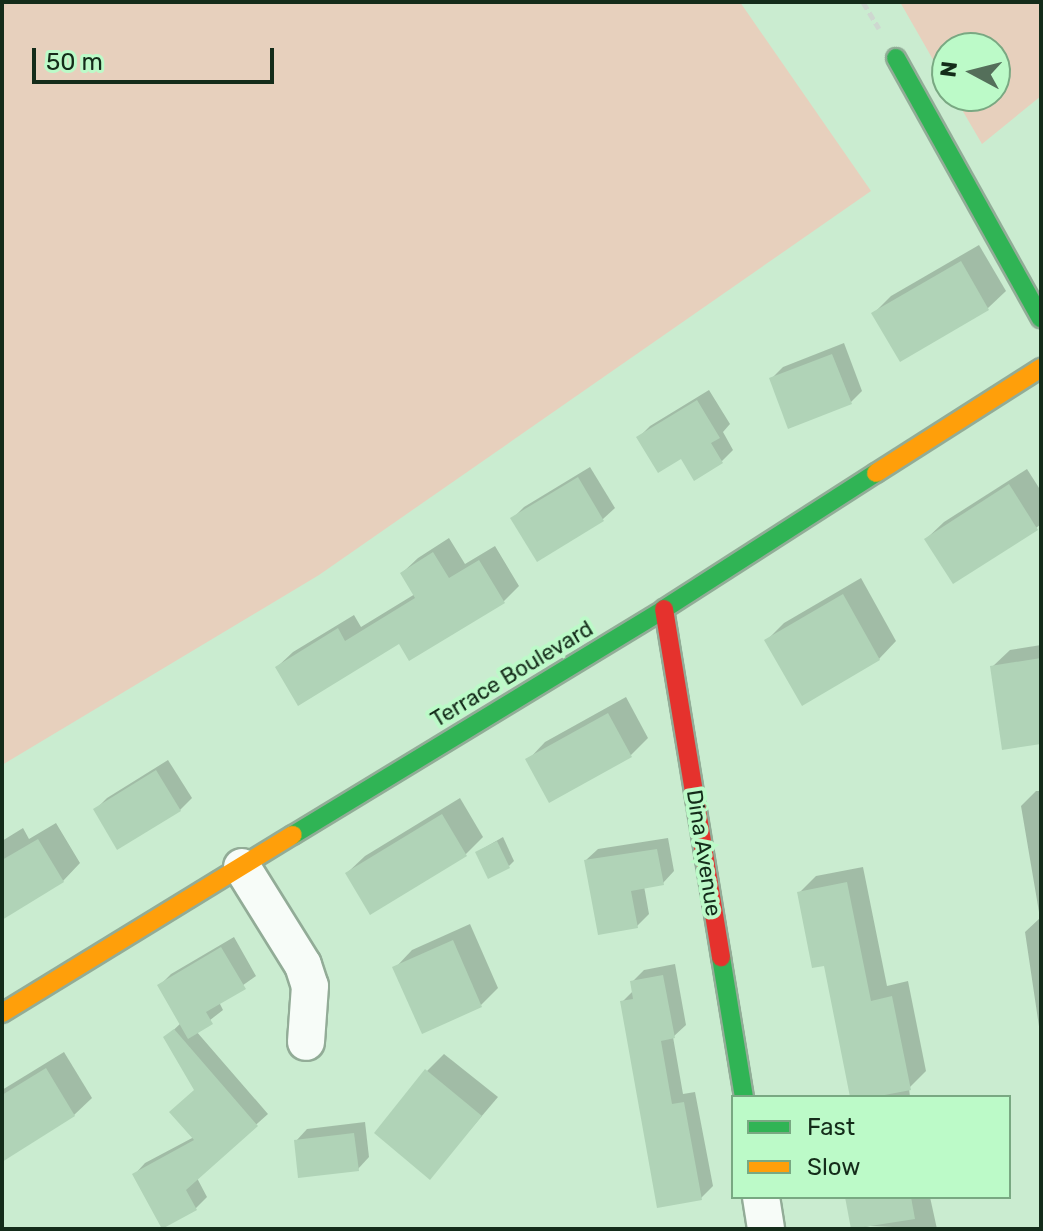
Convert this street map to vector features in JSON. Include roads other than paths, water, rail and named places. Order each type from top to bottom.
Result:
[{"type":"street","points":[[896,58],[1041,318]]},
{"type":"street","name":"Terrace Boulevard","points":[[2,1013],[664,609],[1041,368]]},
{"type":"street","name":"Dina Avenue","points":[[664,609],[744,1095]]},
{"type":"street","points":[[242,867],[303,965],[310,986],[306,1042]]},
{"type":"street","points":[[761,1199],[766,1229]]}]
